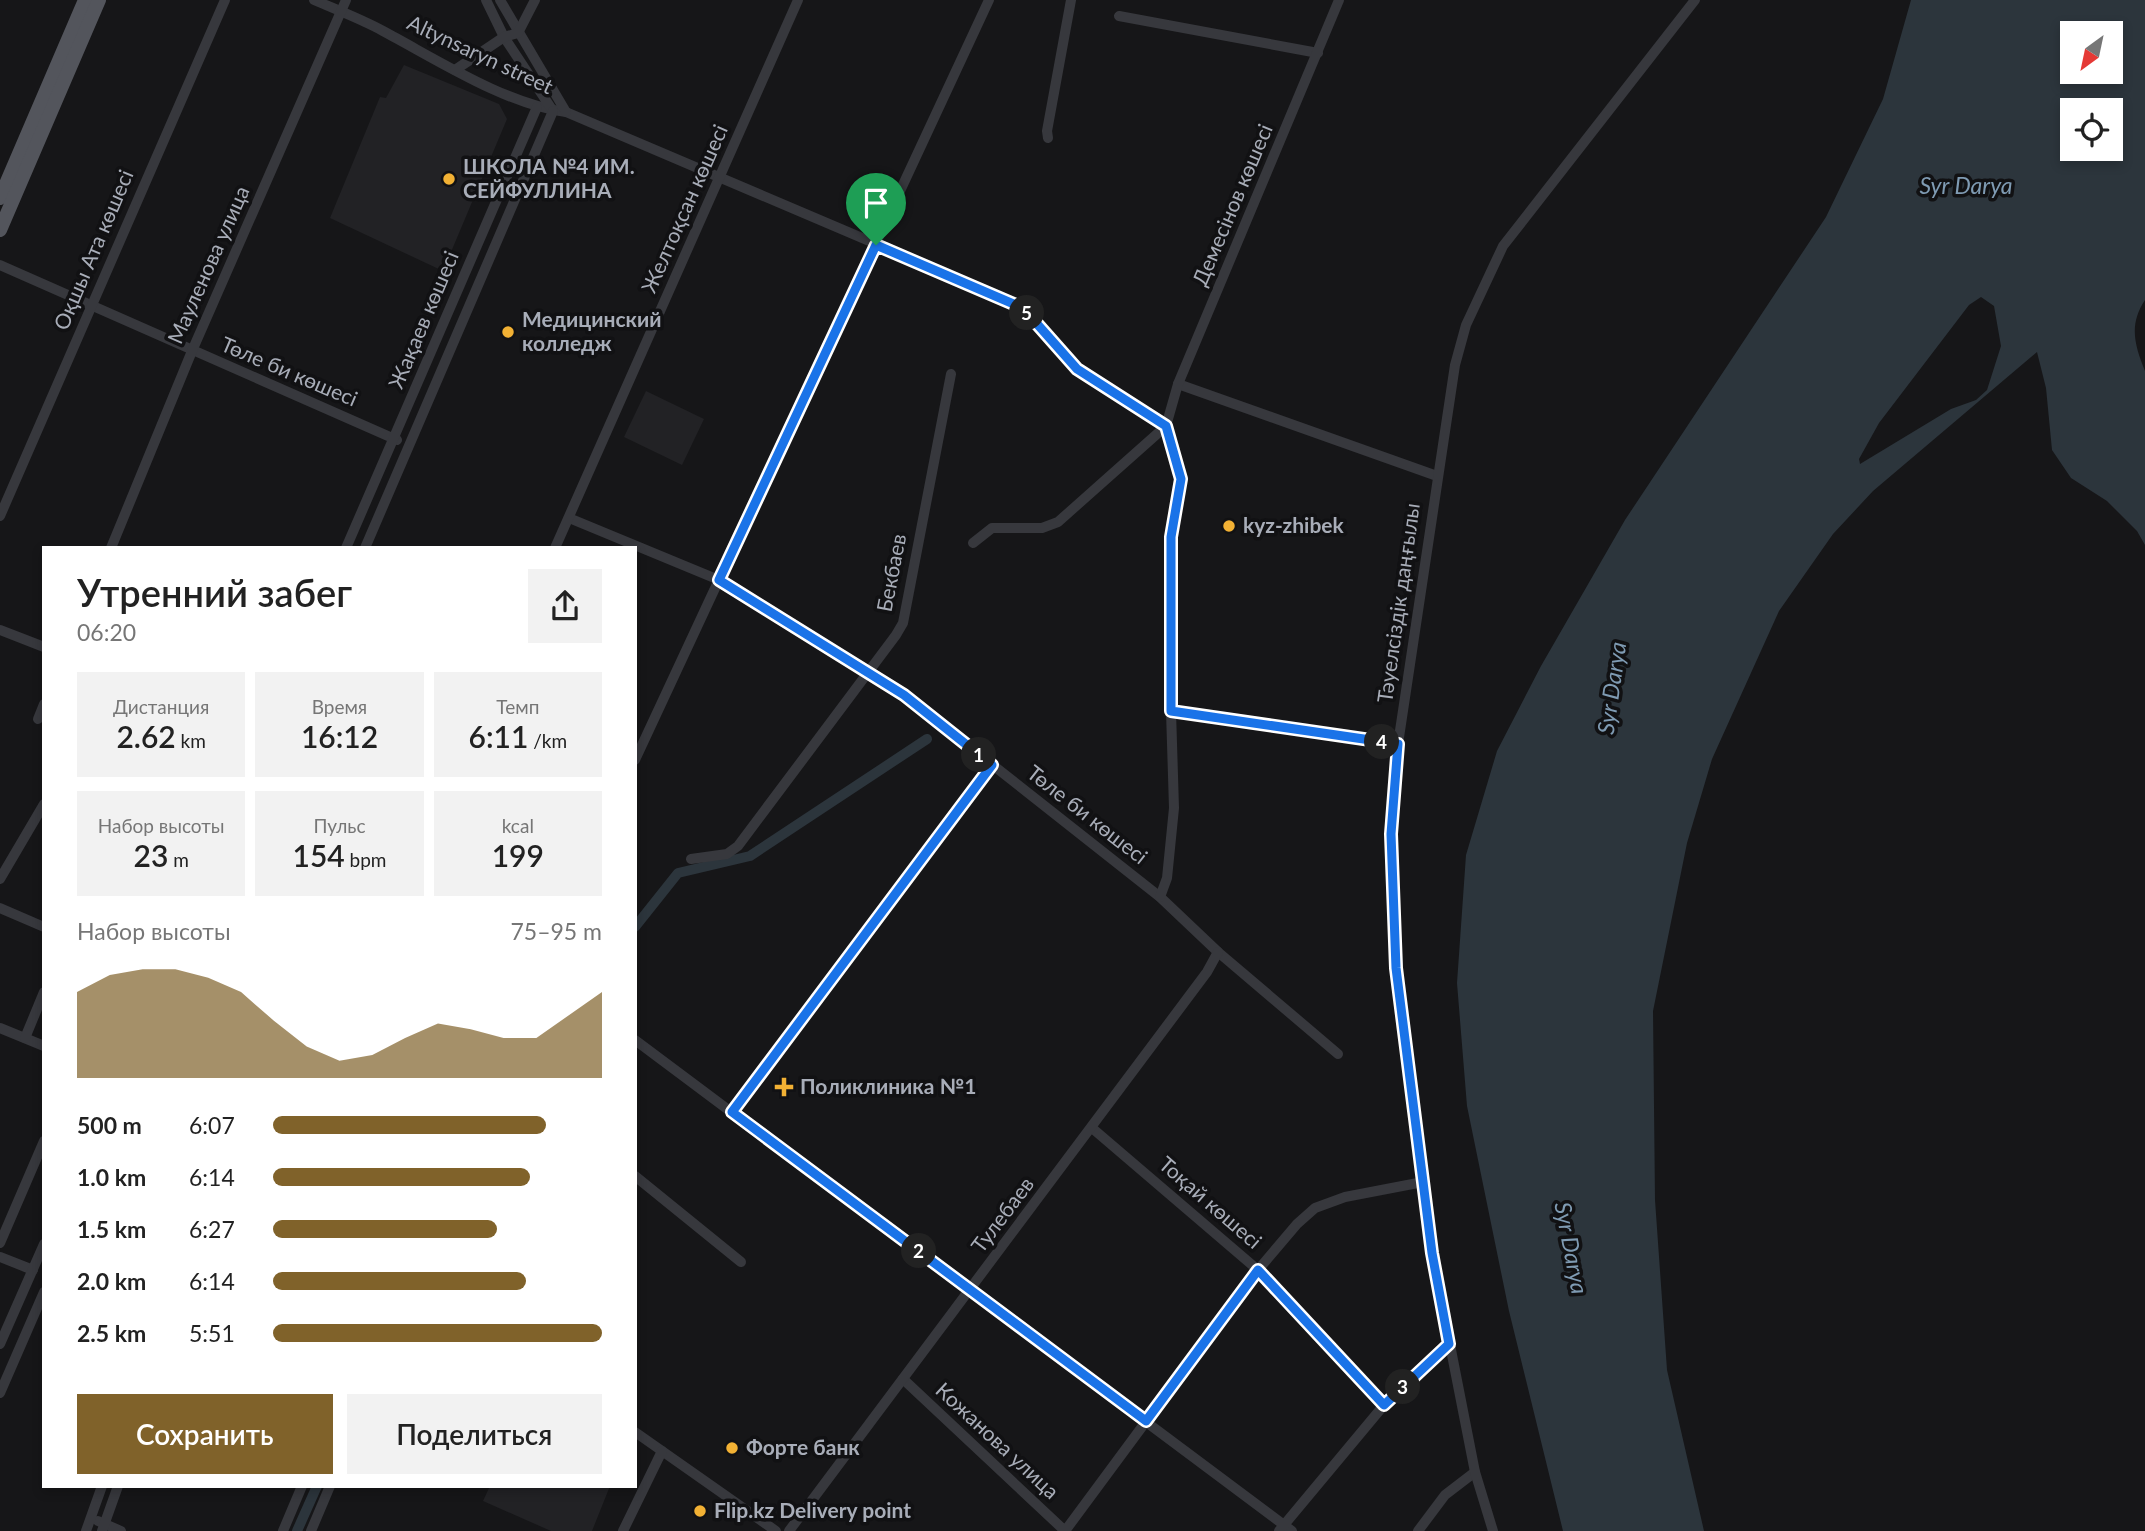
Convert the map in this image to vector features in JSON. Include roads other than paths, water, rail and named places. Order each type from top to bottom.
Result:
[{"type":"main road","points":[[0,198],[85,0]]},
{"type":"main road","points":[[0,230],[99,0]]},
{"type":"street","name":"Оқшы Ата көшесі","points":[[0,516],[225,0]]},
{"type":"street","name":"Altynsaryn street","points":[[314,0],[455,70],[537,107],[566,112],[719,180],[1023,308],[1077,369],[1166,426]]},
{"type":"street","name":"Мауленова улица","points":[[112,546],[192,351],[346,0]]},
{"type":"street","points":[[485,0],[504,37],[553,111]]},
{"type":"street","points":[[500,0],[566,112]]},
{"type":"street","points":[[455,70],[504,37],[518,33],[535,0]]},
{"type":"street","name":"Желтоқсан көшесі","points":[[556,546],[798,0]]},
{"type":"street","points":[[637,756],[989,0]]},
{"type":"street","points":[[1048,138],[1047,131],[1071,0]]},
{"type":"street","name":"Демесінов көшесі","points":[[1166,426],[1178,384],[1339,0]]},
{"type":"street","name":"Тәуелсіздік даңғылы","points":[[1493,1531],[1475,1472],[1449,1344],[1423,1182],[1396,956],[1391,834],[1398,744],[1437,475],[1455,365],[1466,326],[1503,246],[1695,0]]},
{"type":"street","points":[[1119,16],[1318,53]]},
{"type":"street","name":"Жақаев көшесі","points":[[347,546],[537,107]]},
{"type":"street","name":"Жақаев көшесі","points":[[366,546],[553,111]]},
{"type":"street","name":"Төле би көшесі","points":[[0,265],[409,446]]},
{"type":"street","name":"Бекбаев","points":[[691,859],[727,854],[738,846],[903,623],[951,374]]},
{"type":"street","points":[[1178,384],[1437,475]]},
{"type":"street","points":[[973,543],[992,528],[1042,528],[1058,522],[1166,426],[1181,479],[1171,537],[1174,808],[1167,878],[1160,897]]},
{"type":"street","name":"Төле би көшесі","points":[[569,517],[719,580],[904,695],[1160,897],[1218,952],[1338,1054]]},
{"type":"street","points":[[0,630],[42,646]]},
{"type":"street","points":[[38,719],[42,709]]},
{"type":"street","points":[[1171,711],[1398,744]]},
{"type":"street","points":[[732,1112],[992,765]]},
{"type":"street","points":[[0,879],[42,807]]},
{"type":"street","points":[[0,908],[42,926]]},
{"type":"street","name":"Тулебаев","points":[[789,1531],[1092,1128],[1207,972],[1218,952]]},
{"type":"street","points":[[24,1038],[42,997]]},
{"type":"street","points":[[0,1028],[42,1045]]},
{"type":"street","points":[[637,1041],[1146,1421],[1285,1529],[1384,1405],[1449,1344]]},
{"type":"street","name":"Тоқай көшесі","points":[[1092,1128],[1258,1270],[1384,1405]]},
{"type":"street","points":[[0,1243],[42,1146]]},
{"type":"street","points":[[637,1178],[741,1262]]},
{"type":"street","points":[[1065,1531],[1258,1270],[1297,1224],[1315,1208],[1345,1197],[1423,1182]]},
{"type":"street","points":[[0,1344],[42,1249]]},
{"type":"street","points":[[0,1257],[33,1270]]},
{"type":"street","points":[[0,1393],[42,1297]]},
{"type":"street","name":"Кожанова улица","points":[[903,1379],[1065,1531]]},
{"type":"street","points":[[637,1433],[776,1531]]},
{"type":"street","points":[[623,1531],[662,1451]]},
{"type":"street","points":[[1418,1531],[1445,1495],[1475,1472]]},
{"type":"street","points":[[86,1531],[101,1488]]},
{"type":"street","points":[[103,1527],[117,1488]]},
{"type":"street","points":[[283,1531],[301,1488]]},
{"type":"street","points":[[311,1531],[329,1488]]},
{"type":"street","points":[[91,1518],[103,1527],[121,1531]]},
{"type":"water","name":"Syr Darya","points":[[1911,0],[2145,0],[2145,300],[2137,317],[2135,334],[2145,371],[2145,545],[2137,531],[2107,501],[2071,478],[2052,450],[2046,388],[2037,352],[1873,491],[1833,534],[1779,611],[1712,759],[1687,843],[1653,1011],[1655,1200],[1667,1370],[1704,1531],[1563,1531],[1509,1311],[1467,1106],[1457,983],[1466,855],[1497,751],[1541,666],[1625,520],[1826,217],[1883,99]],"holes":[[[1981,297],[1994,306],[2001,346],[1987,390],[1976,400],[1951,409],[1860,464],[1859,459],[1879,423],[1969,305]]]},
{"type":"waterway","points":[[637,924],[678,873],[750,856],[927,739]]},
{"type":"waterway","points":[[297,1531],[316,1488]]},
{"type":"place","name":"ШКОЛА №4 ИМ. СЕЙФУЛЛИНА","points":[[449,179]]},
{"type":"place","name":"Медицинский колледж","points":[[508,332]]},
{"type":"place","name":"kyz-zhibek","points":[[1229,526]]},
{"type":"place","name":"Поликлиника №1","points":[[784,1087]]},
{"type":"place","name":"Форте банк","points":[[732,1448]]},
{"type":"place","name":"Flip.kz Delivery point","points":[[700,1511]]}]
